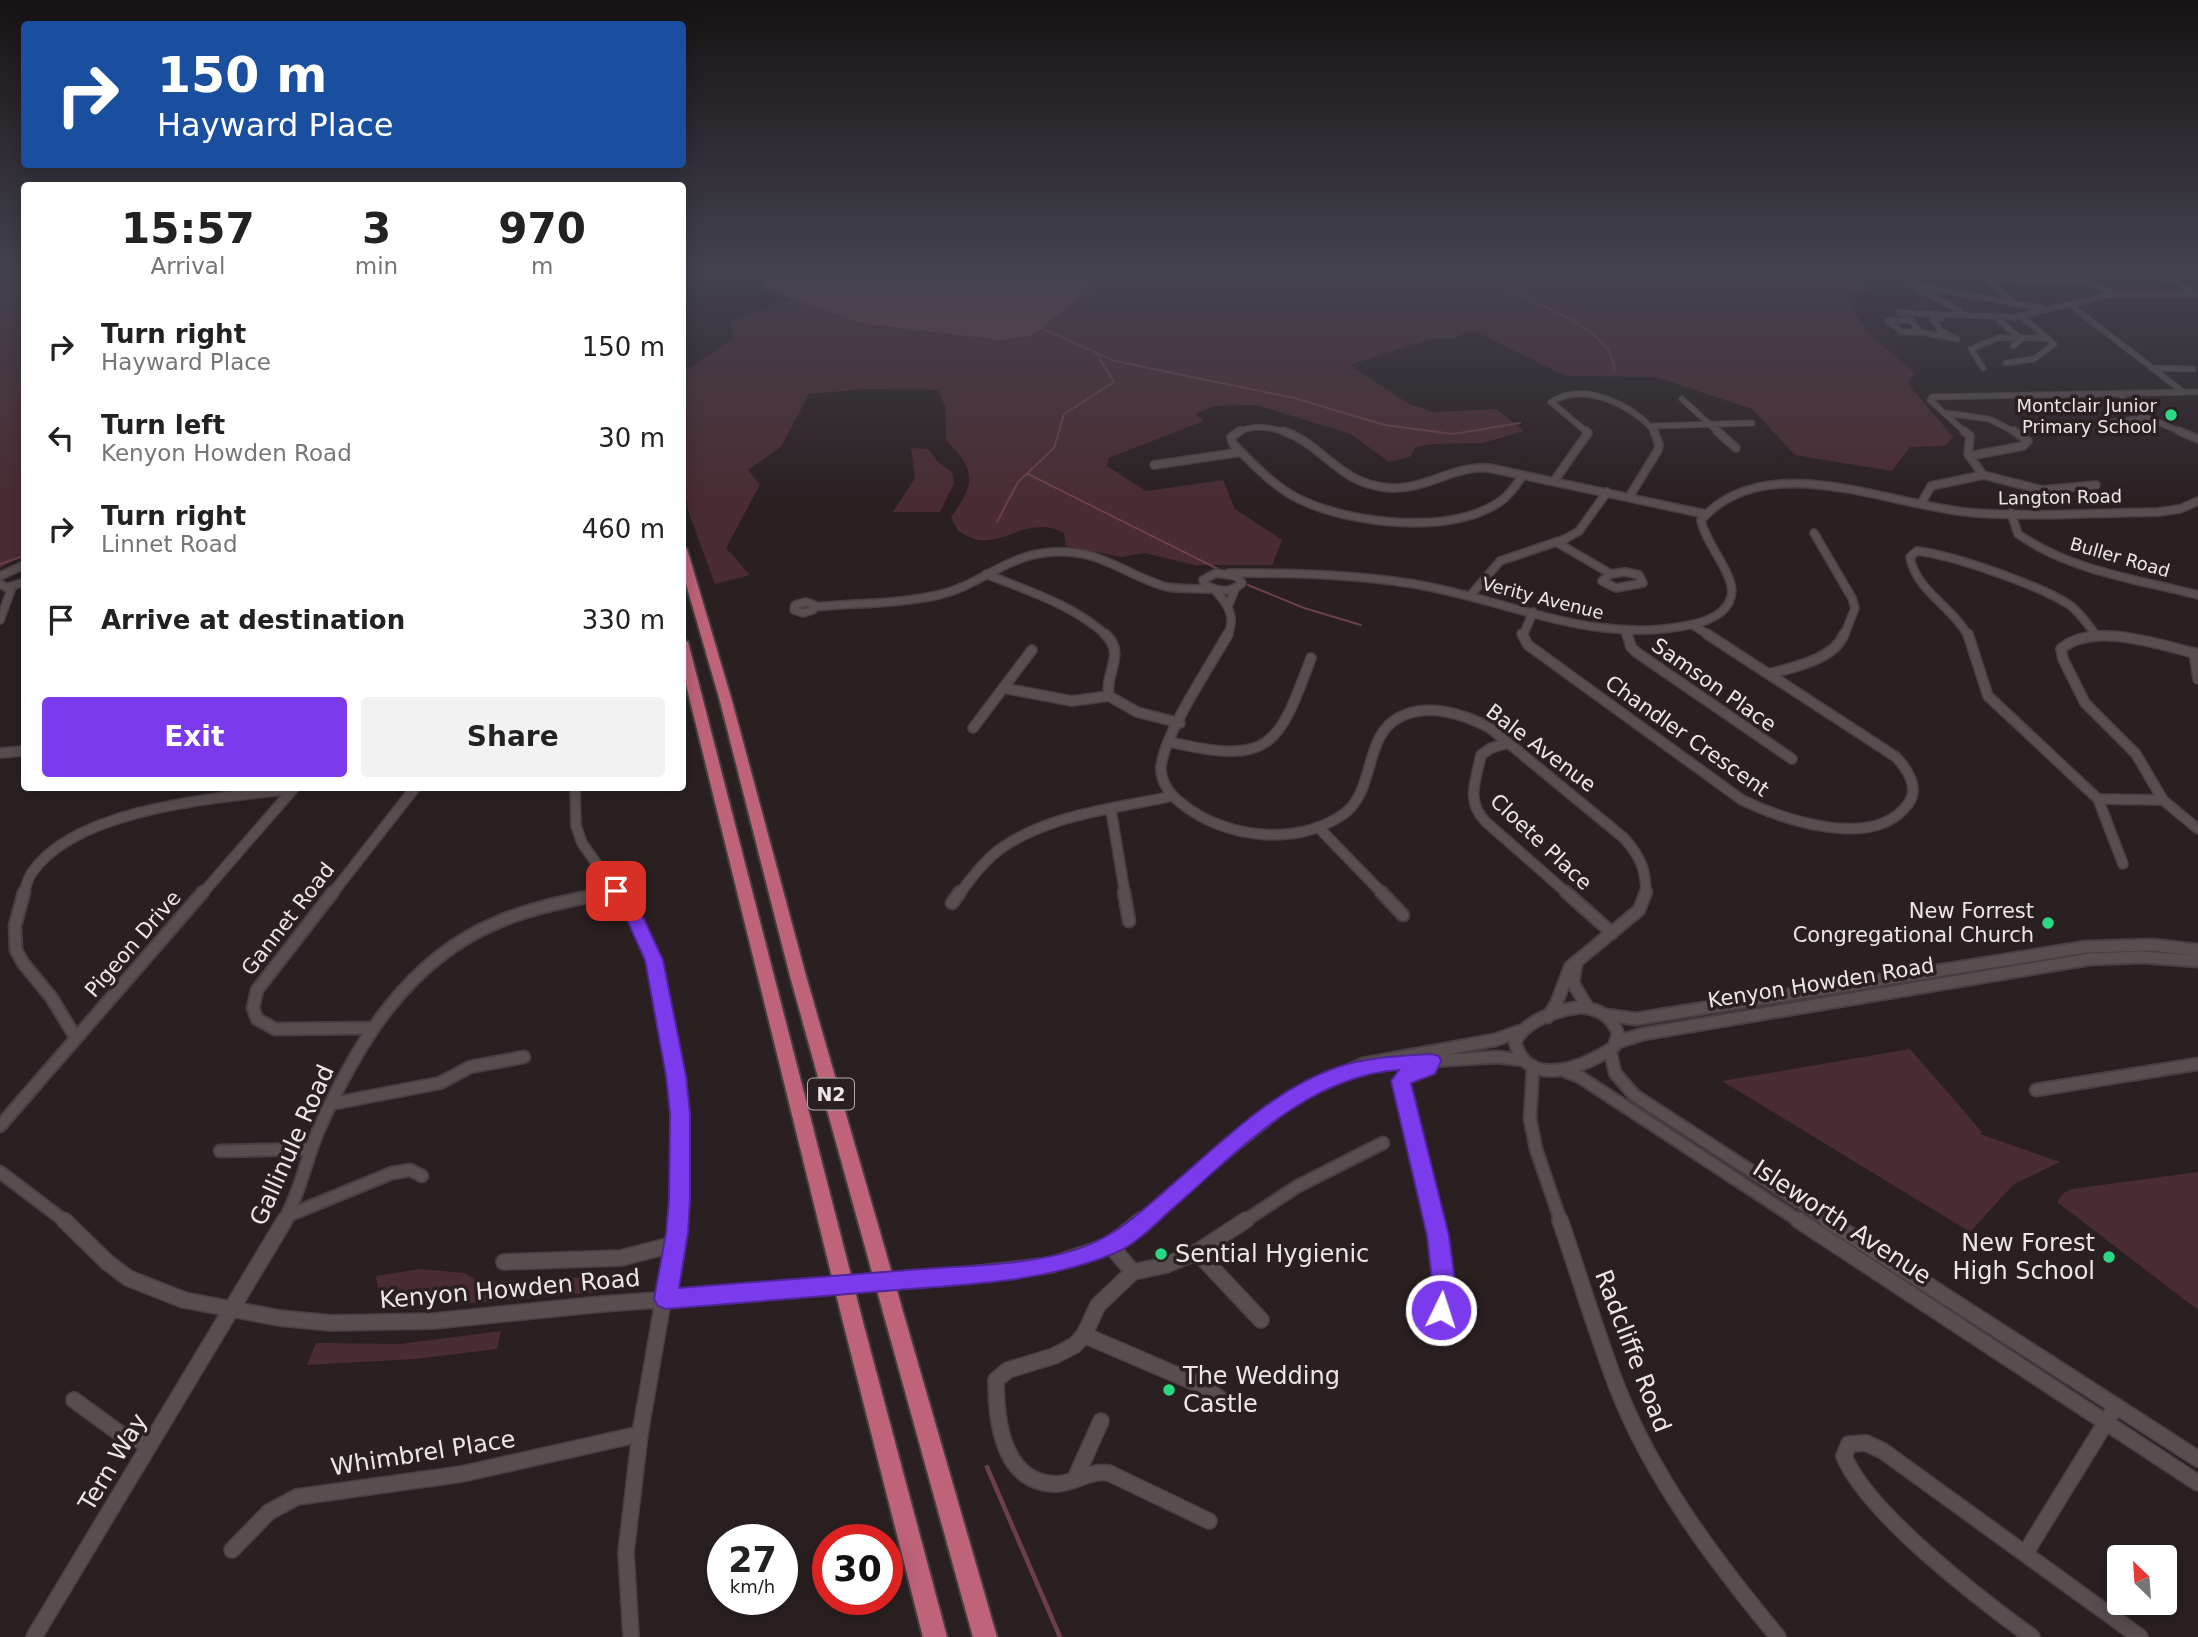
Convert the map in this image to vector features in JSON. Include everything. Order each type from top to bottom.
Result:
[{"type":"highway","name":"N2","points":[[686,563],[726,701],[797,976],[985,1637]]},
{"type":"highway","name":"N2","points":[[686,658],[826,1219],[936,1637]]},
{"type":"street","points":[[1972,348],[1983,368]]},
{"type":"street","points":[[2006,363],[2037,357],[2048,348]]},
{"type":"street","points":[[2127,348],[2183,392]]},
{"type":"street","points":[[2152,368],[2193,369]]},
{"type":"street","points":[[1983,475],[1969,456],[1967,449],[1970,436],[1930,398],[1953,395],[2198,392]]},
{"type":"street","points":[[1554,481],[1588,433],[1552,405],[1555,398],[1580,393],[1601,397],[1640,416],[1653,426],[1658,435],[1659,447],[1629,497]]},
{"type":"street","points":[[2120,393],[2126,407],[2145,418],[2198,439]]},
{"type":"street","points":[[1682,399],[1736,448]]},
{"type":"street","points":[[1945,413],[1970,413],[1987,417],[2028,441],[2026,445],[2017,448],[1969,456]]},
{"type":"street","points":[[2106,425],[2106,422],[2110,421],[2145,418]]},
{"type":"street","points":[[1653,426],[1752,423]]},
{"type":"street","points":[[1523,475],[1513,491],[1478,511],[1423,521],[1375,519],[1322,509],[1296,498],[1230,441],[1233,434],[1250,428],[1266,427],[1292,433],[1343,474],[1374,486],[1413,487],[1468,468],[1487,468],[1554,481],[1607,492],[1705,514],[1712,506],[1731,495],[1782,485],[1864,492],[1921,504],[1931,486],[1983,475],[2042,491],[2096,485]]},
{"type":"street","points":[[1154,466],[1241,452]]},
{"type":"street","points":[[1470,596],[1491,568],[1500,561],[1556,542],[1579,531],[1607,492]]},
{"type":"street","name":"Langton Road","points":[[1921,504],[1961,512],[2011,513],[2154,511],[2187,506],[2198,501]]},
{"type":"street","name":"Buller Road","points":[[2011,513],[2018,534],[2048,551],[2097,570],[2198,595]]},
{"type":"street","name":"Verity Avenue","points":[[1185,588],[1203,583],[1204,578],[1210,574],[1229,573],[1271,572],[1399,582],[1470,596],[1584,626],[1626,632],[1659,632],[1693,625],[1718,615],[1731,596],[1727,574],[1701,532],[1701,520],[1705,514]]},
{"type":"street","points":[[1769,674],[1801,665],[1840,645],[1855,608],[1852,598],[1814,533]]},
{"type":"street","points":[[1556,542],[1611,574]]},
{"type":"street","points":[[2096,635],[2072,607],[2051,596],[1940,553],[1917,551],[1910,557],[1911,566],[1918,577],[1961,623],[1971,640],[1978,657],[1980,679],[1988,696],[2098,799],[2123,864]]},
{"type":"street","name":"Verity Avenue","points":[[815,607],[915,599],[957,589],[1023,556],[1062,552],[1108,559],[1156,584],[1185,588],[1213,590],[1239,586],[1271,572]]},
{"type":"street","points":[[0,576],[21,566]]},
{"type":"street","points":[[1229,573],[1240,578],[1239,586],[1229,604]]},
{"type":"street","points":[[986,574],[1078,614],[1108,636],[1116,650],[1106,679],[1109,696]]},
{"type":"street","points":[[952,903],[993,856],[1013,841],[1041,828],[1173,796],[1164,782],[1161,765],[1170,742],[1230,630],[1232,619],[1229,604],[1203,583]]},
{"type":"street","points":[[0,620],[11,590],[5,586]]},
{"type":"street","name":"Chandler Crescent","points":[[1533,612],[1522,630],[1528,645],[1741,800],[1774,816],[1829,827],[1875,825],[1903,811],[1913,796],[1913,786],[1907,770],[1896,757],[1693,625]]},
{"type":"street","name":"Samson Place","points":[[1626,632],[1631,648],[1636,652],[1792,759]]},
{"type":"street","points":[[2198,679],[2196,654],[2096,635],[2080,636],[2067,641],[2061,649],[2063,660],[2085,703],[2136,754],[2163,800],[2198,830]]},
{"type":"street","points":[[974,728],[1031,650]]},
{"type":"street","points":[[1170,742],[1226,751],[1265,743],[1282,726],[1311,659]]},
{"type":"street","points":[[1003,688],[1072,701],[1109,696],[1137,712],[1180,723]]},
{"type":"street","name":"Bale Avenue","points":[[1173,796],[1198,816],[1233,829],[1282,833],[1318,827],[1337,819],[1356,803],[1384,731],[1401,717],[1428,712],[1458,715],[1482,724],[1624,838],[1639,855],[1646,873],[1646,894],[1639,910],[1570,967],[1558,1002],[1548,1017]]},
{"type":"street","name":"Cloete Place","points":[[1508,743],[1491,748],[1481,755],[1471,795],[1473,806],[1486,822],[1612,933]]},
{"type":"street","points":[[0,753],[21,751]]},
{"type":"street","points":[[76,1038],[43,985],[18,956],[15,945],[20,896],[29,877],[71,836],[118,818],[276,791]]},
{"type":"street","name":"Pigeon Drive","points":[[0,1126],[291,791]]},
{"type":"street","name":"Gannet Road","points":[[370,1028],[275,1029],[257,1020],[253,999],[257,990],[413,791]]},
{"type":"street","points":[[575,791],[576,825],[582,843],[635,919],[654,960],[676,1076],[680,1155],[675,1244],[639,1434],[626,1552],[631,1637]]},
{"type":"street","points":[[2098,799],[2163,800]]},
{"type":"street","points":[[1111,810],[1129,921]]},
{"type":"street","points":[[1318,827],[1403,915]]},
{"type":"street","name":"Gallinule Road","points":[[231,1310],[287,1216],[309,1149],[370,1028],[430,963],[459,942],[491,925],[520,914],[616,891]]},
{"type":"street","name":"Kenyon Howden Road","points":[[0,1172],[60,1216],[107,1262],[128,1278],[184,1300],[231,1310],[331,1322],[434,1321],[945,1277],[1051,1265],[1110,1245],[1137,1226],[1273,1112],[1341,1073],[1385,1058],[1483,1043],[1520,1031],[1567,1009],[1588,1008],[1606,1015],[1636,1019],[2087,947],[2152,945],[2198,950]]},
{"type":"street","name":"Kenyon Howden Road","points":[[1341,1073],[1385,1064],[1505,1057],[1548,1071],[1565,1071],[1643,1034],[2117,957],[2198,961]]},
{"type":"street","points":[[1577,961],[1573,983],[1588,1008]]},
{"type":"street","points":[[1969,965],[1981,977]]},
{"type":"street","points":[[1804,992],[1815,1005]]},
{"type":"street","name":"Isleworth Avenue","points":[[1606,1015],[1618,1032],[1612,1069],[1616,1078],[1641,1100],[2198,1459]]},
{"type":"street","name":"Radcliffe Road","points":[[1520,1031],[1516,1037],[1516,1048],[1528,1063],[1533,1088],[1530,1119],[1536,1149],[1612,1374],[1630,1419],[1671,1494],[1699,1536],[1778,1637]]},
{"type":"street","points":[[330,1104],[440,1083],[470,1067],[524,1057]]},
{"type":"street","points":[[1432,1061],[1429,1069],[1405,1076],[1401,1081],[1432,1206],[1443,1281]]},
{"type":"street","points":[[2036,1090],[2198,1064]]},
{"type":"street","points":[[1533,1088],[1548,1071]]},
{"type":"street","name":"Isleworth Avenue","points":[[1565,1071],[1580,1077],[2198,1483]]},
{"type":"street","points":[[1209,1521],[1109,1473],[1093,1471],[1061,1483],[1038,1480],[1026,1475],[1011,1461],[1002,1443],[996,1380],[1009,1370],[1065,1351],[1084,1335],[1098,1305],[1133,1272],[1166,1265],[1197,1252],[1298,1186],[1383,1143]]},
{"type":"street","points":[[220,1151],[309,1149]]},
{"type":"street","points":[[287,1216],[392,1173],[410,1170],[422,1176]]},
{"type":"street","points":[[504,1262],[621,1258],[675,1244]]},
{"type":"street","points":[[1110,1245],[1133,1272]]},
{"type":"street","points":[[1197,1252],[1261,1320]]},
{"type":"street","name":"Tern Way","points":[[34,1637],[231,1310]]},
{"type":"street","points":[[1084,1335],[1198,1384],[1222,1400]]},
{"type":"street","points":[[74,1400],[122,1435],[150,1444]]},
{"type":"street","points":[[2026,1552],[2116,1406]]},
{"type":"street","points":[[1075,1479],[1101,1421]]},
{"type":"street","name":"Whimbrel Place","points":[[232,1550],[256,1522],[273,1508],[297,1497],[463,1474],[639,1434]]},
{"type":"street","points":[[2032,1637],[1962,1584],[1916,1543],[1856,1478],[1844,1456],[1849,1444],[1858,1442],[1874,1446],[2026,1552],[2140,1637]]},
{"type":"shaded area","points":[[0,348],[21,348],[21,557],[0,568]]},
{"type":"shaded area","points":[[719,348],[1401,348],[1350,365],[1409,404],[1434,412],[1496,409],[1524,431],[1483,443],[1416,447],[1410,457],[1389,462],[1351,434],[1256,405],[1213,406],[1196,414],[1204,421],[1109,458],[1107,466],[1146,491],[1223,480],[1235,509],[1282,540],[1272,565],[1194,565],[1145,553],[1122,557],[1066,546],[1064,533],[1052,528],[1030,528],[989,540],[971,538],[958,531],[951,517],[965,495],[969,477],[963,460],[946,440],[945,406],[938,390],[869,389],[809,394],[781,447],[748,470],[760,485],[726,548],[750,575],[715,584],[688,511],[686,498],[686,370]]},
{"type":"shaded area","points":[[1510,348],[1887,348],[1915,373],[1908,384],[1953,437],[1945,446],[1910,447],[1892,471],[1795,455],[1752,409],[1656,377],[1572,376],[1560,373]]},
{"type":"shaded area","points":[[911,448],[928,449],[939,463],[952,472],[954,483],[940,512],[893,512],[915,478]]},
{"type":"shaded area","points":[[1910,1049],[1982,1132],[1980,1134],[2060,1162],[2014,1184],[1970,1232],[1722,1081]]},
{"type":"shaded area","points":[[2198,1172],[2198,1310],[2057,1202],[2062,1194],[2072,1189]]},
{"type":"shaded area","points":[[420,1269],[464,1273],[480,1282],[613,1276],[619,1290],[454,1305],[378,1289],[376,1276]]},
{"type":"shaded area","points":[[501,1331],[497,1349],[415,1359],[307,1365],[316,1343],[400,1344]]},
{"type":"waterway","points":[[1087,348],[1115,361],[1294,398],[1385,425],[1453,434],[1520,423]]},
{"type":"waterway","points":[[1606,348],[1611,356],[1614,370]]},
{"type":"waterway","points":[[997,522],[1018,482],[1054,448],[1064,414],[1114,382],[1096,353]]},
{"type":"waterway","points":[[1028,474],[1220,570]]},
{"type":"waterway","points":[[0,564],[21,557]]},
{"type":"waterway","points":[[1248,585],[1304,608],[1361,625]]},
{"type":"waterway","points":[[987,1467],[1060,1637]]},
{"type":"place","name":"Montclair Junior Primary School","points":[[2171,415]]},
{"type":"place","name":"New Forrest Congregational Church","points":[[2048,923]]},
{"type":"place","name":"Sential Hygienic","points":[[1161,1254]]},
{"type":"place","name":"New Forest High School","points":[[2109,1257]]},
{"type":"place","name":"The Wedding Castle","points":[[1169,1390]]},
{"type":"route","points":[[616,891],[635,919],[654,960],[676,1076],[680,1113],[679,1199],[677,1233],[666,1299],[945,1277],[1032,1268],[1070,1260],[1110,1245],[1137,1226],[1242,1137],[1297,1096],[1341,1073],[1385,1064],[1432,1061],[1429,1069],[1405,1076],[1401,1081],[1438,1236],[1443,1281],[1437,1299],[1441,1310]]}]
